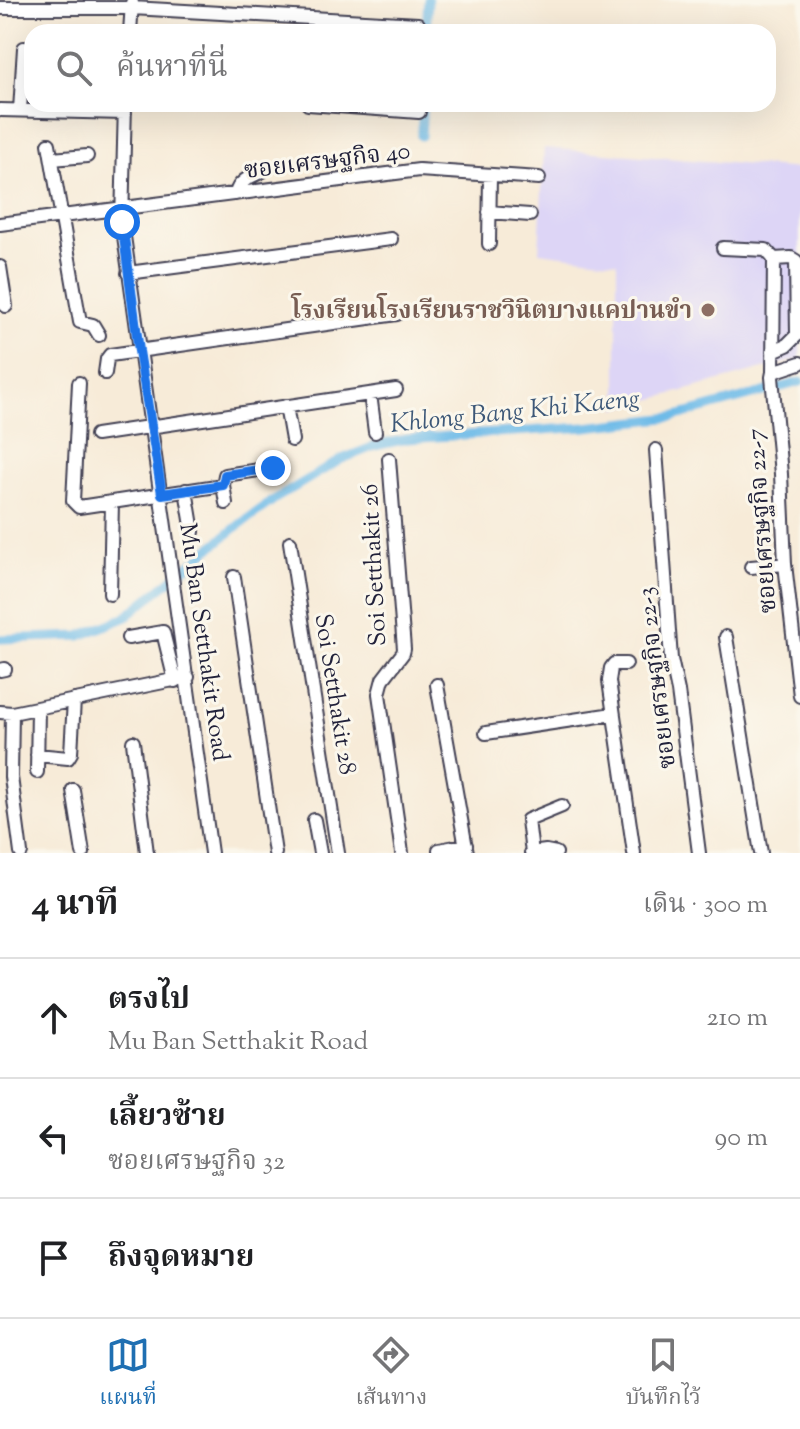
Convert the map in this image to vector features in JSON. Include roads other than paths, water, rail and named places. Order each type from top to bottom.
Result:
[{"type":"street","points":[[131,24],[132,4]]},
{"type":"street","points":[[0,8],[132,4],[418,24]]},
{"type":"street","points":[[20,110],[24,48]]},
{"type":"street","points":[[0,110],[24,110]]},
{"type":"street","name":"Mu Ban Setthakit Road","points":[[125,112],[121,210],[128,273],[172,562],[181,679],[211,853]]},
{"type":"street","points":[[49,144],[80,322],[93,325],[99,335]]},
{"type":"street","points":[[52,159],[87,156]]},
{"type":"street","name":"ซอยเศรษฐกิจ 40","points":[[0,224],[419,170],[539,178]]},
{"type":"street","points":[[236,194],[238,186],[245,180],[263,171]]},
{"type":"street","points":[[489,244],[490,175]]},
{"type":"street","points":[[489,212],[530,215]]},
{"type":"street","points":[[128,273],[391,239]]},
{"type":"street","points":[[723,248],[766,250],[774,259],[791,258],[796,261],[797,335],[787,345],[773,351]]},
{"type":"street","name":"ซอยเศรษฐกิจ 22-7","points":[[774,259],[772,374],[785,564],[800,696]]},
{"type":"street","points":[[0,267],[6,306]]},
{"type":"street","points":[[105,373],[110,355],[397,314]]},
{"type":"street","points":[[772,374],[800,363]]},
{"type":"street","points":[[79,383],[73,501],[79,507],[223,485]]},
{"type":"street","points":[[96,435],[396,390]]},
{"type":"street","points":[[370,394],[375,432]]},
{"type":"street","points":[[286,406],[292,440]]},
{"type":"street","name":"ซอยเศรษฐกิจ 22-3","points":[[656,450],[671,659],[699,853]]},
{"type":"street","name":"Soi Setthakit 26","points":[[389,459],[404,649],[383,679],[379,694],[402,853]]},
{"type":"street","points":[[226,503],[225,475],[273,468]]},
{"type":"street","points":[[186,490],[193,532]]},
{"type":"street","points":[[110,594],[112,502]]},
{"type":"street","name":"Soi Setthakit 28","points":[[290,542],[338,853]]},
{"type":"street","points":[[751,567],[785,564]]},
{"type":"street","points":[[234,577],[275,853]]},
{"type":"street","points":[[21,853],[4,711],[38,708],[181,679],[163,632],[128,638]]},
{"type":"street","points":[[726,637],[761,853]]},
{"type":"street","points":[[626,664],[614,664],[609,670],[634,853]]},
{"type":"street","points":[[437,685],[466,849],[439,850]]},
{"type":"street","points":[[37,755],[68,758],[71,753],[74,700]]},
{"type":"street","points":[[37,772],[38,708]]},
{"type":"street","points":[[486,733],[613,714]]},
{"type":"street","points":[[133,742],[147,853]]},
{"type":"street","points":[[73,790],[83,853]]},
{"type":"street","points":[[556,853],[531,853],[528,820],[562,806]]},
{"type":"street","points":[[314,820],[320,853]]},
{"type":"waterway","points":[[426,24],[428,0]]},
{"type":"waterway","points":[[421,136],[422,112]]},
{"type":"waterway","name":"Khlong Bang Khi Kaeng","points":[[0,639],[80,636],[124,618],[275,499],[342,459],[375,446],[406,439],[586,427],[673,417],[800,382]]},
{"type":"place","name":"โรงเรียนโรงเรียนราชวินิตบางแคปานขำ","points":[[708,310]]}]
